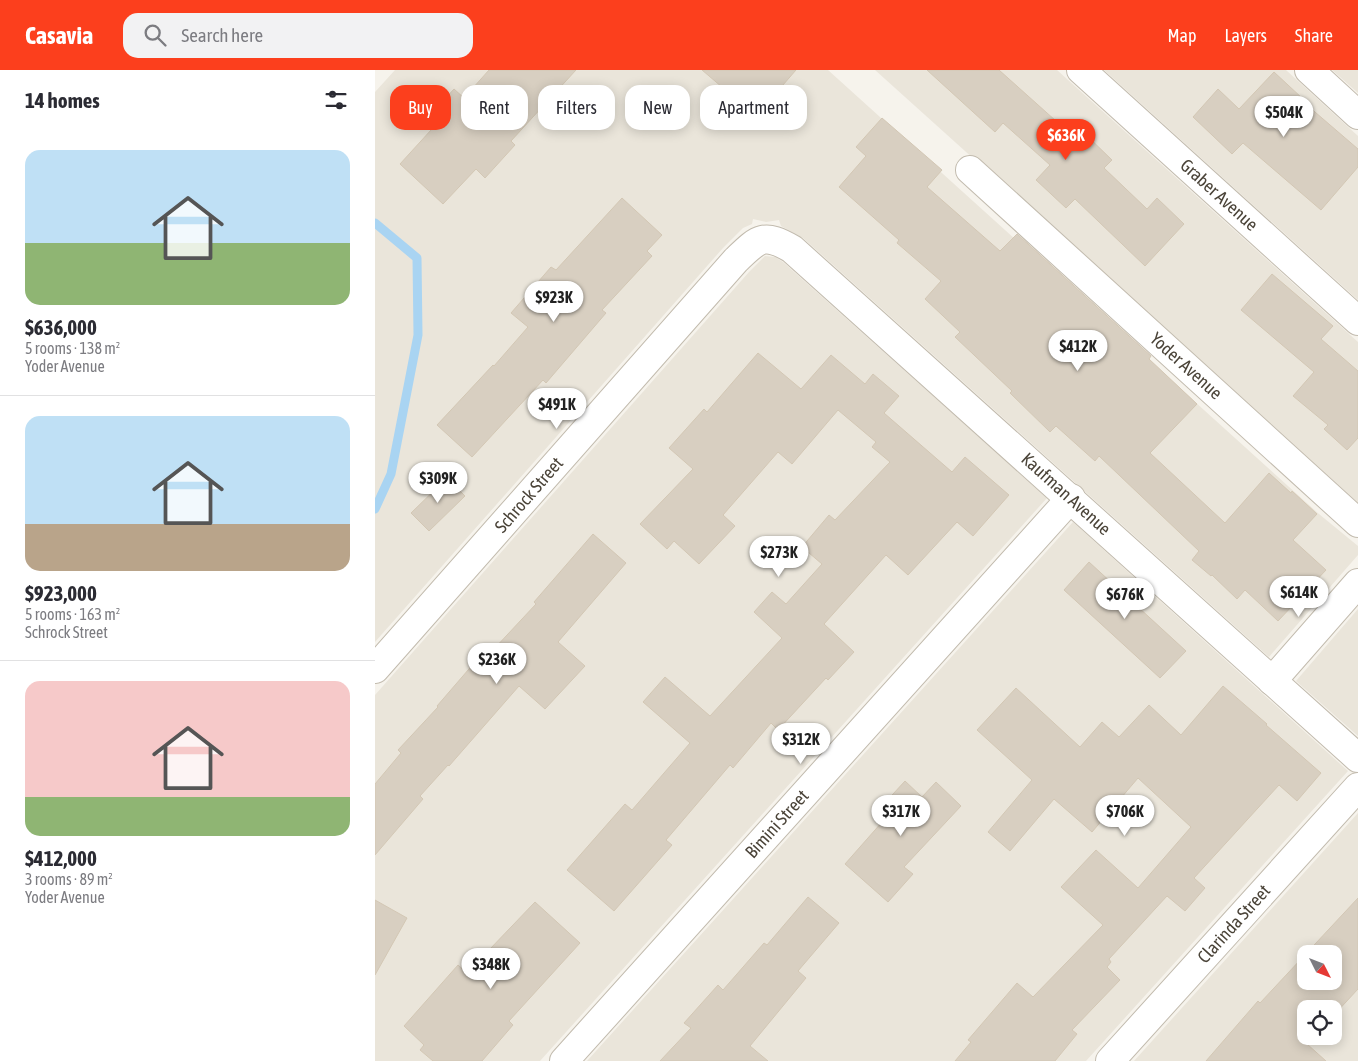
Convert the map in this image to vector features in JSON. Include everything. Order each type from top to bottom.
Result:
[{"type":"street","name":"Graber Avenue","points":[[1081,70],[1358,321]]},
{"type":"street","points":[[1309,70],[1358,114]]},
{"type":"street","name":"Yoder Avenue","points":[[970,170],[1358,523]]},
{"type":"street","name":"Kaufman Avenue","points":[[767,239],[780,242],[792,249],[1358,758]]},
{"type":"street","name":"Schrock Street","points":[[375,669],[736,260],[756,241],[767,239]]},
{"type":"street","name":"Bimini Street","points":[[564,1061],[1071,498]]},
{"type":"street","points":[[1272,681],[1358,582]]},
{"type":"street","name":"Clarinda Street","points":[[1111,1061],[1358,786]]},
{"type":"shaded area","points":[[395,70],[828,70],[1319,514],[1358,546],[1358,555],[1269,657],[803,238],[781,226],[779,220],[766,222],[753,219],[752,224],[743,228],[723,248],[375,642],[375,92]]},
{"type":"shaded area","points":[[875,70],[1057,70],[1358,342],[1358,505]]},
{"type":"shaded area","points":[[1104,70],[1286,70],[1358,136],[1358,300]]},
{"type":"shaded area","points":[[1332,70],[1358,70],[1358,93]]},
{"type":"shaded area","points":[[765,256],[775,257],[783,262],[1047,498],[540,1061],[375,1061],[375,695]]},
{"type":"shaded area","points":[[1073,522],[1348,771],[1086,1061],[587,1061]]},
{"type":"shaded area","points":[[1358,609],[1358,736],[1296,681]]},
{"type":"shaded area","points":[[1358,813],[1358,1061],[1134,1061]]},
{"type":"building","points":[[489,70],[576,70],[562,85],[538,85],[538,112],[528,122],[528,85],[476,85]]},
{"type":"building","points":[[702,70],[796,70],[783,85],[720,85]]},
{"type":"building","points":[[927,70],[999,70],[1075,138],[1082,131],[1112,160],[1104,168],[1147,209],[1157,198],[1184,224],[1145,266],[1075,199],[1066,208],[1036,180],[1050,165],[1003,123],[995,132]]},
{"type":"building","points":[[1274,72],[1302,98],[1301,100],[1358,149],[1358,167],[1321,210],[1243,143],[1232,154],[1193,117],[1218,89],[1239,109]]},
{"type":"building","points":[[454,89],[461,95],[461,130],[521,130],[511,141],[515,145],[485,178],[476,169],[443,204],[400,164],[431,130],[451,130],[451,92]]},
{"type":"building","points":[[882,118],[942,170],[927,187],[1000,251],[1017,234],[1151,356],[1149,359],[1197,404],[1150,453],[1225,523],[1269,473],[1317,514],[1293,540],[1326,570],[1278,621],[1245,590],[1237,599],[1212,575],[1192,560],[1199,551],[1099,456],[1095,461],[1056,426],[1050,432],[1010,393],[1012,391],[955,337],[960,332],[925,299],[941,281],[897,243],[899,240],[839,187],[866,156],[856,147]]},
{"type":"building","points":[[622,198],[662,235],[647,251],[652,256],[602,310],[606,313],[546,383],[543,380],[472,457],[437,425],[494,366],[528,327],[511,313],[551,267],[556,270]]},
{"type":"building","points":[[1272,274],[1333,326],[1321,339],[1358,371],[1358,438],[1347,450],[1324,429],[1328,425],[1293,396],[1314,372],[1241,310]]},
{"type":"building","points":[[758,353],[801,389],[831,355],[865,384],[873,374],[899,396],[884,413],[952,472],[965,457],[1009,495],[973,536],[957,522],[908,575],[886,555],[824,624],[854,652],[828,680],[826,678],[778,730],[771,723],[733,768],[730,765],[666,840],[672,845],[614,911],[567,870],[625,804],[632,810],[690,743],[643,702],[665,677],[710,716],[782,638],[754,612],[772,592],[786,604],[822,564],[802,547],[829,515],[835,520],[890,462],[872,447],[876,442],[838,410],[792,464],[778,452],[723,515],[735,526],[699,564],[674,541],[667,549],[640,524],[693,469],[669,448],[704,409],[707,412]]},
{"type":"building","points":[[447,478],[465,496],[429,531],[411,513]]},
{"type":"building","points":[[593,534],[626,563],[558,642],[585,666],[545,709],[519,686],[420,796],[423,799],[375,855],[375,784],[401,753],[398,750],[438,707],[475,662],[479,665],[536,604],[534,602]]},
{"type":"building","points":[[1089,562],[1186,651],[1160,678],[1064,590]]},
{"type":"building","points":[[1223,686],[1321,773],[1297,801],[1279,785],[1194,878],[1205,888],[1185,911],[1167,896],[1109,959],[1111,962],[1107,967],[1120,980],[1072,1030],[1077,1034],[1055,1061],[955,1061],[971,1042],[968,1040],[1017,983],[1033,997],[1103,925],[1061,887],[1096,850],[1138,888],[1191,827],[1138,778],[1092,832],[1054,799],[1010,851],[988,832],[1032,780],[977,730],[1016,688],[1080,747],[1102,722],[1119,737],[1149,705],[1181,735]]},
{"type":"building","points":[[905,781],[922,797],[936,782],[961,806],[904,867],[913,874],[888,902],[845,864],[890,813],[882,806]]},
{"type":"building","points":[[808,897],[839,923],[798,971],[806,978],[750,1046],[768,1061],[660,1061],[691,1028],[684,1023],[718,985],[723,990],[764,943],[767,945]]},
{"type":"building","points":[[1358,898],[1358,989],[1342,1006],[1342,1000],[1297,1000],[1297,1045],[1308,1045],[1326,1061],[1206,1061],[1258,1001],[1260,1003],[1297,963],[1297,990],[1343,990],[1343,945],[1314,945]]},
{"type":"building","points":[[375,900],[407,918],[375,975]]},
{"type":"building","points":[[535,902],[580,943],[509,1021],[513,1025],[482,1061],[433,1061],[420,1050],[424,1045],[404,1026],[458,965],[467,973]]},
{"type":"waterway","points":[[375,223],[417,258],[418,335],[391,474],[375,509]]}]
